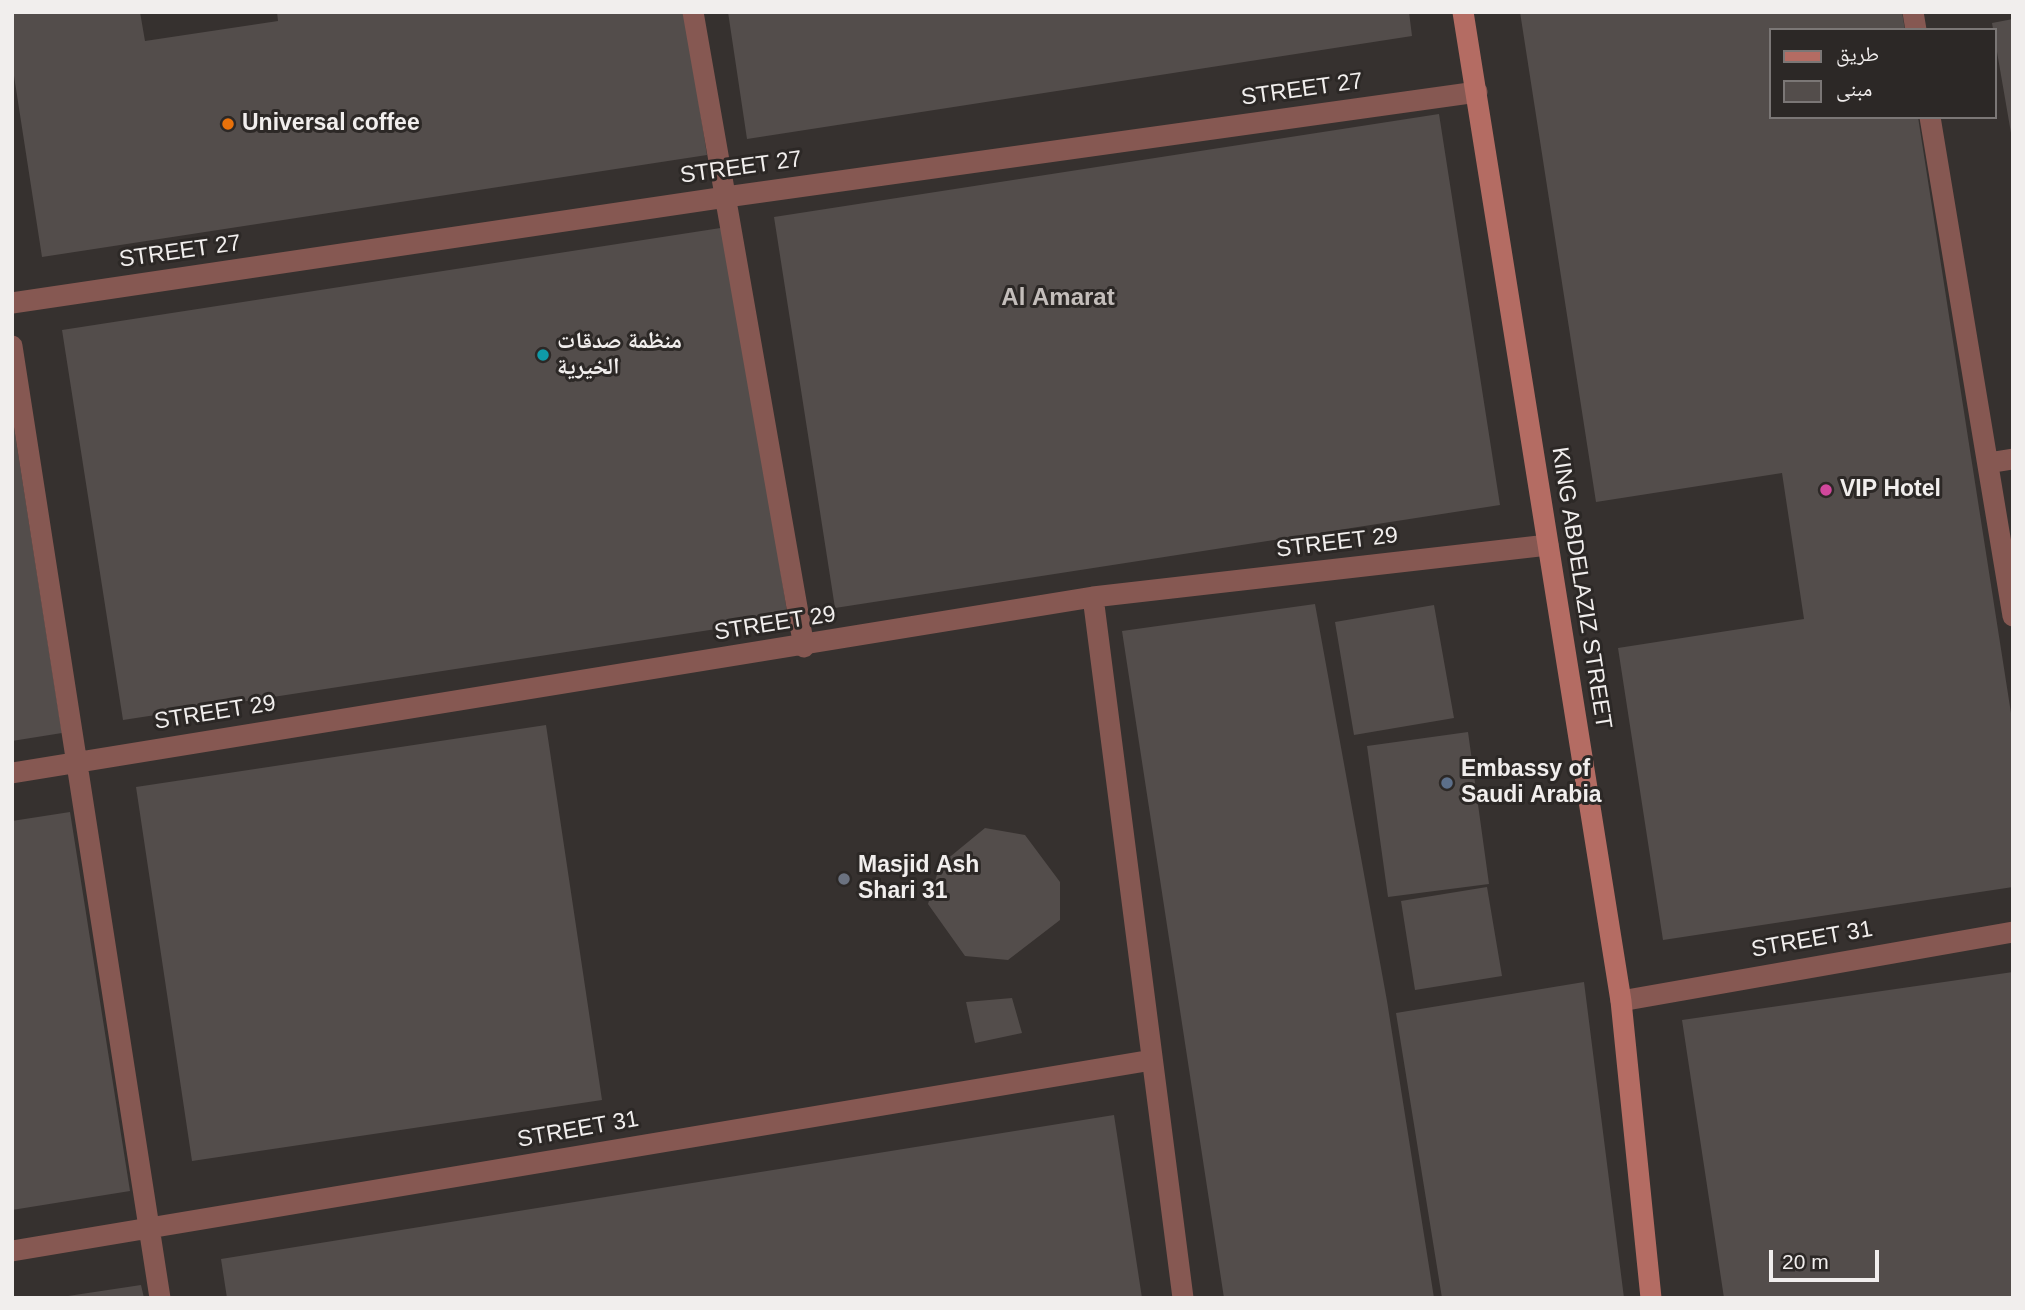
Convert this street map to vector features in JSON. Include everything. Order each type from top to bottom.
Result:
[{"type":"street","points":[[694,12],[804,646]]},
{"type":"street","name":"KING ABDELAZIZ STREET","points":[[1463,12],[1621,1001],[1651,1298]]},
{"type":"street","name":"STREET 27","points":[[12,303],[726,197],[1477,92]]},
{"type":"street","points":[[1930,119],[2013,616]]},
{"type":"street","points":[[12,346],[160,1298]]},
{"type":"street","points":[[1988,463],[2013,458]]},
{"type":"street","name":"STREET 29","points":[[12,774],[1093,597],[1548,545]]},
{"type":"street","points":[[1093,597],[1183,1298]]},
{"type":"street","name":"STREET 31","points":[[1621,1001],[2013,932]]},
{"type":"street","name":"STREET 31","points":[[12,1251],[1152,1060]]},
{"type":"building","points":[[12,12],[140,12],[145,41],[278,21],[277,12],[685,12],[707,155],[42,257],[12,63]]},
{"type":"building","points":[[728,12],[1409,12],[1412,36],[747,139]]},
{"type":"building","points":[[1520,12],[1902,12],[1905,28],[1770,28],[1770,119],[1918,119],[2013,726],[2013,887],[1663,940],[1618,648],[1804,619],[1782,473],[1596,502]]},
{"type":"building","points":[[2013,19],[2013,133],[1997,52],[1997,28],[1993,28],[1992,23]]},
{"type":"building","points":[[1439,114],[1500,505],[835,608],[774,217]]},
{"type":"building","points":[[727,227],[788,618],[123,720],[62,330]]},
{"type":"building","points":[[14,427],[62,733],[12,741],[12,428]]},
{"type":"building","points":[[1315,604],[1387,1001],[1434,1298],[1224,1298],[1122,631]]},
{"type":"building","points":[[1434,605],[1454,718],[1354,735],[1335,622]]},
{"type":"building","points":[[546,725],[602,1100],[192,1161],[136,787]]},
{"type":"building","points":[[1468,732],[1489,884],[1388,897],[1367,746]]},
{"type":"building","points":[[70,812],[130,1191],[12,1210],[12,821]]},
{"type":"building","points":[[985,828],[1025,835],[1060,882],[1060,920],[1008,960],[965,956],[928,904],[940,865]]},
{"type":"building","points":[[1487,887],[1502,976],[1415,990],[1401,901]]},
{"type":"building","points":[[2013,972],[2013,1298],[1724,1298],[1682,1020]]},
{"type":"building","points":[[1584,982],[1624,1298],[1442,1298],[1396,1013]]},
{"type":"building","points":[[1012,998],[1022,1033],[975,1043],[966,1002]]},
{"type":"building","points":[[1114,1115],[1142,1298],[227,1298],[221,1259]]},
{"type":"building","points":[[141,1285],[144,1298],[68,1298],[68,1296]]},
{"type":"place","name":"Universal coffee","points":[[228,124]]},
{"type":"place","name":"منظمة صدقات الخيرية","points":[[543,355]]},
{"type":"place","name":"VIP Hotel","points":[[1826,490]]},
{"type":"place","name":"Embassy of Saudi Arabia","points":[[1447,783]]},
{"type":"place","name":"Masjid Ash Shari 31","points":[[844,879]]},
{"type":"district","name":"Al Amarat","points":[[1058,298]]}]
